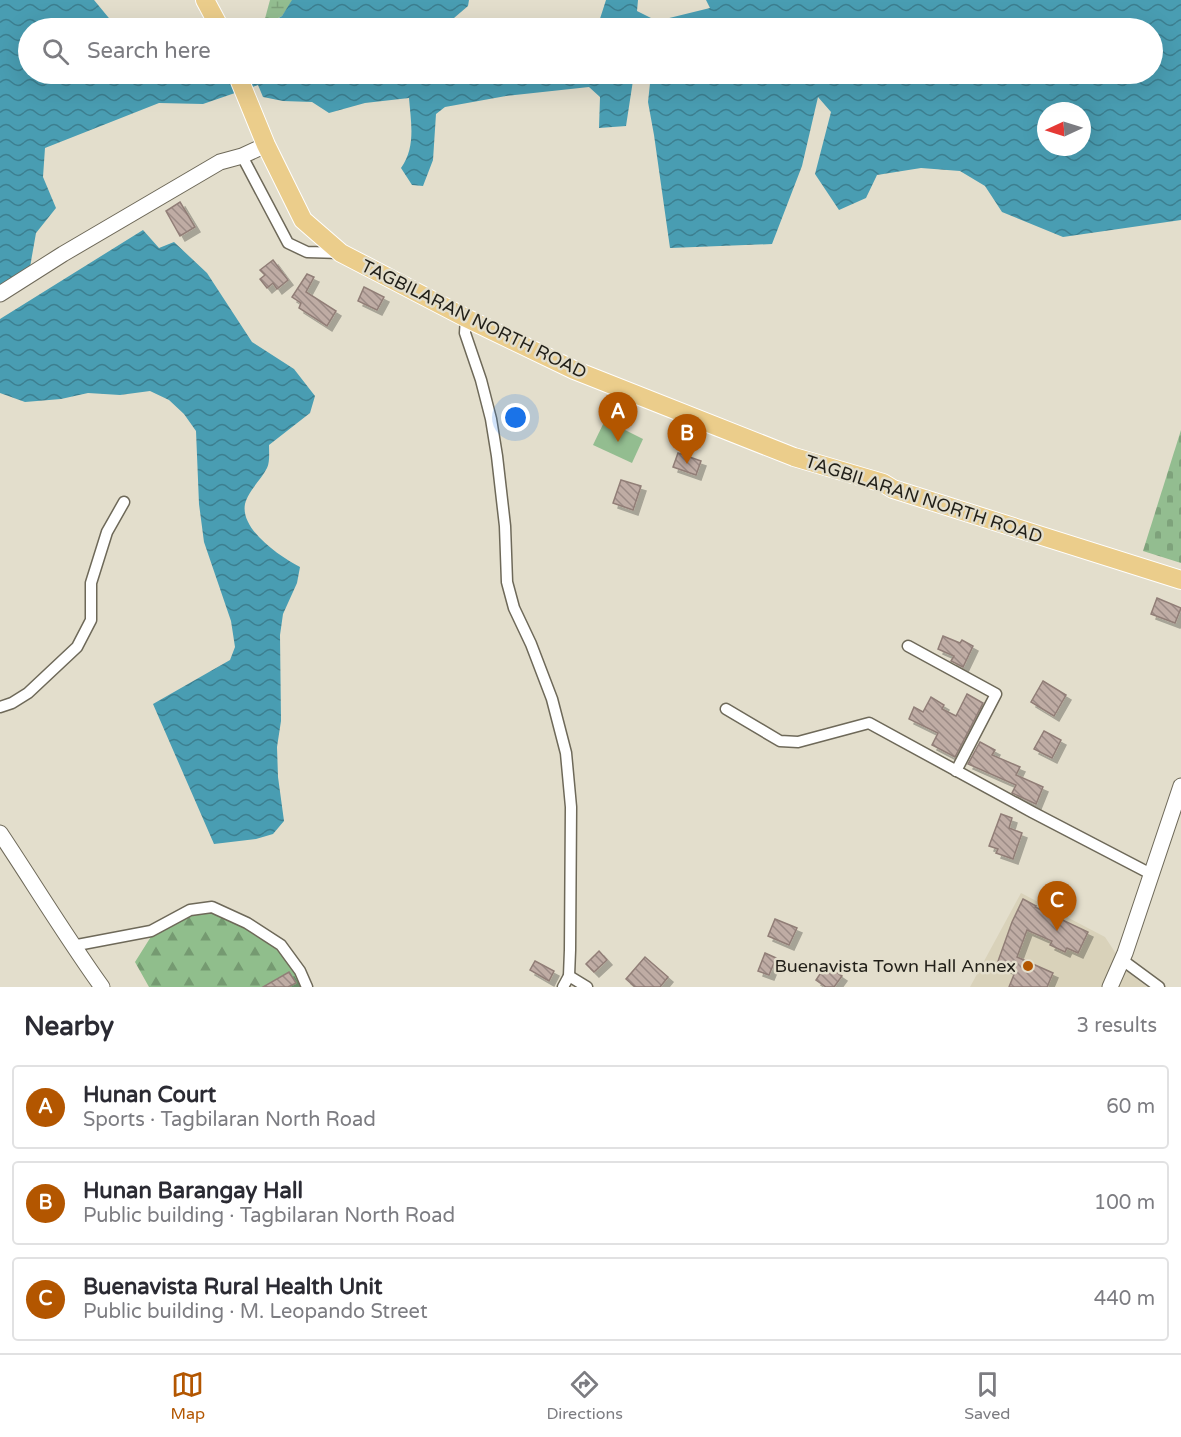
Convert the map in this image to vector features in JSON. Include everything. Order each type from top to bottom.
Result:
[{"type":"main road","points":[[205,0],[214,18]]},
{"type":"main road","name":"TAGBILARAN NORTH ROAD","points":[[241,84],[266,145],[303,220],[341,253],[466,318],[574,370],[794,457],[883,483],[893,489],[1181,580]]},
{"type":"street","points":[[0,294],[63,254],[220,162],[242,156],[266,145]]},
{"type":"street","points":[[242,156],[288,243],[307,252],[341,253]]},
{"type":"street","points":[[466,318],[465,333],[481,380],[497,456],[505,526],[507,582],[514,608],[531,644],[552,699],[566,753],[571,807],[569,976],[563,987]]},
{"type":"street","points":[[0,707],[28,693],[77,647],[91,620],[90,583],[107,532],[124,502]]},
{"type":"street","points":[[909,646],[996,694],[956,771]]},
{"type":"street","points":[[726,709],[780,741],[798,742],[869,723],[1151,874]]},
{"type":"street","points":[[1110,987],[1181,786]]},
{"type":"street","points":[[0,833],[72,946],[102,987]]},
{"type":"street","points":[[72,946],[150,930],[190,910],[212,907],[247,923],[281,945],[300,971],[308,987]]},
{"type":"street","points":[[1121,959],[1159,987]]},
{"type":"street","points":[[569,976],[587,987]]},
{"type":"shaded area","points":[[1021,893],[1105,937],[1128,972],[1147,987],[970,987]]},
{"type":"green space","points":[[270,0],[292,0],[282,16],[265,18]]},
{"type":"green space","points":[[605,420],[643,439],[632,463],[593,445]]},
{"type":"green space","points":[[1181,430],[1181,563],[1143,551]]},
{"type":"green space","points":[[211,912],[240,925],[265,940],[285,959],[302,987],[149,987],[135,962],[152,935],[192,915]]},
{"type":"water","points":[[0,0],[94,0],[109,18],[18,18],[18,84],[632,84],[626,126],[599,128],[600,97],[589,87],[506,96],[445,107],[436,114],[433,160],[423,186],[412,185],[401,168],[411,143],[409,98],[365,103],[329,113],[312,102],[283,101],[263,97],[258,85],[203,104],[159,103],[45,148],[43,177],[56,208],[36,233],[30,267],[0,288]]},
{"type":"water","points":[[292,0],[469,0],[468,6],[454,18],[279,18]]},
{"type":"water","points":[[606,0],[638,0],[637,11],[651,18],[600,18]]},
{"type":"water","points":[[706,0],[1181,0],[1181,220],[1063,237],[1002,212],[985,186],[960,171],[921,168],[877,175],[866,198],[839,210],[815,174],[831,112],[818,97],[802,166],[772,244],[670,248],[648,102],[650,84],[1163,84],[1163,18],[669,18],[710,8]]},
{"type":"water","points":[[143,230],[159,248],[174,242],[207,273],[252,342],[294,369],[315,396],[310,413],[269,445],[267,468],[245,504],[245,514],[255,533],[273,550],[300,567],[297,583],[283,614],[280,635],[281,721],[277,747],[278,777],[284,821],[273,834],[256,839],[214,844],[153,704],[230,660],[235,647],[231,621],[204,542],[199,504],[196,431],[184,414],[169,400],[150,391],[120,395],[88,393],[61,399],[25,402],[0,393],[0,319]]},
{"type":"building","points":[[180,202],[195,227],[180,236],[166,211]]},
{"type":"building","points":[[273,260],[288,280],[277,289],[273,283],[267,288],[260,279],[265,275],[260,270]]},
{"type":"building","points":[[307,274],[314,277],[306,292],[336,311],[327,326],[299,308],[301,303],[292,297]]},
{"type":"building","points":[[364,287],[384,297],[377,310],[358,301]]},
{"type":"building","points":[[678,453],[701,461],[696,475],[673,467]]},
{"type":"building","points":[[621,480],[641,486],[633,510],[613,503]]},
{"type":"building","points":[[1157,598],[1181,608],[1175,623],[1151,614]]},
{"type":"building","points":[[943,636],[960,643],[962,640],[973,646],[963,667],[951,661],[954,656],[938,649]]},
{"type":"building","points":[[1043,681],[1066,695],[1054,716],[1031,702]]},
{"type":"building","points":[[967,694],[983,703],[955,757],[932,745],[938,733],[909,719],[914,707],[923,712],[931,697],[944,705],[942,709],[956,716]]},
{"type":"building","points":[[1044,731],[1061,740],[1052,758],[1034,749]]},
{"type":"building","points":[[980,742],[995,750],[992,755],[1020,767],[1016,775],[1043,787],[1036,804],[1012,793],[1016,785],[968,764]]},
{"type":"building","points":[[1001,814],[1012,818],[1009,828],[1022,833],[1013,859],[996,853],[998,849],[989,846]]},
{"type":"building","points":[[1023,899],[1088,932],[1078,953],[1067,948],[1065,952],[1050,945],[1052,941],[1027,930],[1017,957],[1053,973],[1047,987],[1009,987],[1015,972],[997,964]]},
{"type":"building","points":[[775,919],[797,928],[789,945],[768,936]]},
{"type":"building","points":[[599,951],[607,960],[594,972],[586,964]]},
{"type":"building","points":[[765,953],[776,958],[769,975],[758,971]]},
{"type":"building","points":[[645,957],[668,977],[660,987],[635,987],[626,979]]},
{"type":"building","points":[[535,961],[554,971],[549,981],[530,970]]},
{"type":"building","points":[[826,965],[842,976],[834,987],[826,987],[816,980]]},
{"type":"building","points":[[289,972],[296,983],[288,987],[263,987]]},
{"type":"place","name":"Hunan Court","points":[[618,442]]},
{"type":"place","name":"Hunan Barangay Hall","points":[[687,464]]},
{"type":"place","name":"Buenavista Rural Health Unit","points":[[1057,931]]},
{"type":"place","name":"Buenavista Town Hall Annex","points":[[1028,966]]}]
